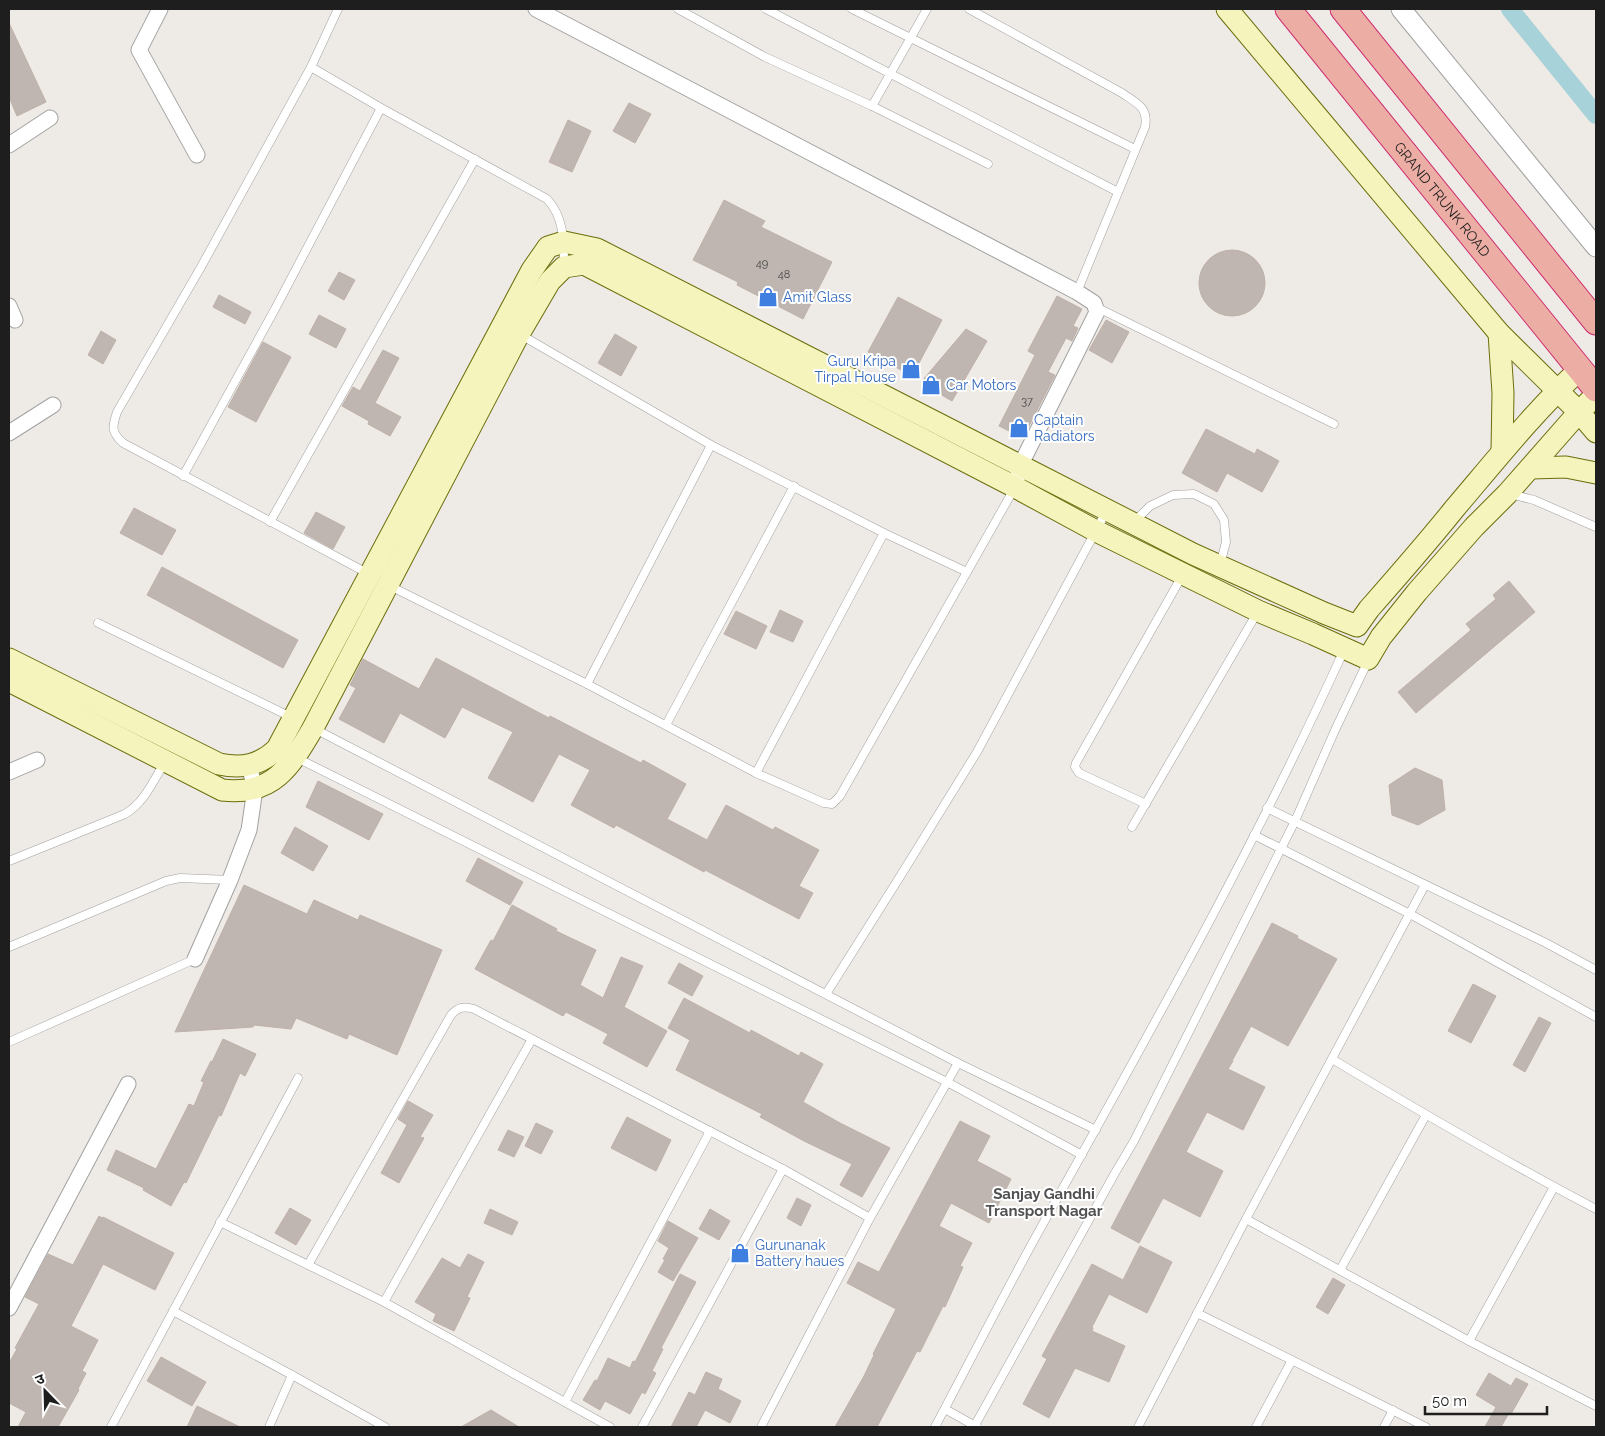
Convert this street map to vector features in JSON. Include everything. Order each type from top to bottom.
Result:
[{"type":"highway","name":"GRAND TRUNK ROAD","points":[[1288,9],[1596,390]]},
{"type":"highway","points":[[1343,9],[1596,322]]},
{"type":"main road","points":[[1227,9],[1499,333],[1579,412],[1596,432]]},
{"type":"main road","points":[[9,681],[222,790],[238,792],[255,789],[275,780],[286,753],[379,580],[532,270],[548,247],[564,242],[596,249],[1107,510],[1132,524],[1258,611],[1368,659],[1380,637],[1474,527],[1507,494],[1596,395]]},
{"type":"main road","points":[[379,580],[550,281],[564,267],[584,264],[1015,487],[1096,531],[1188,564],[1220,566],[1380,637]]},
{"type":"main road","points":[[1499,333],[1503,393],[1502,451]]},
{"type":"main road","points":[[1345,648],[1369,609],[1502,451],[1579,370]]},
{"type":"main road","points":[[1531,468],[1566,467],[1596,473]]},
{"type":"main road","points":[[9,659],[219,764],[232,767],[249,765],[286,753]]},
{"type":"street","points":[[160,9],[140,45],[140,53],[197,155]]},
{"type":"street","points":[[537,9],[1087,298],[1096,307],[1095,316],[1020,466],[1015,487]]},
{"type":"street","points":[[1401,9],[1596,247]]},
{"type":"street","points":[[9,145],[50,118]]},
{"type":"street","points":[[9,433],[53,405]]},
{"type":"street","points":[[9,772],[37,760]]},
{"type":"street","points":[[195,959],[230,880],[249,830],[255,789],[249,765]]},
{"type":"street","points":[[9,1308],[128,1084]]},
{"type":"lane","points":[[338,9],[311,67],[201,267],[117,412],[113,430],[116,437],[123,443],[379,580],[587,684],[756,773],[824,804],[832,804],[836,801],[1015,487]]},
{"type":"lane","points":[[678,9],[765,56],[872,106],[988,164]]},
{"type":"lane","points":[[766,9],[1118,192]]},
{"type":"lane","points":[[852,9],[1135,148]]},
{"type":"lane","points":[[872,106],[927,9]]},
{"type":"lane","points":[[968,9],[1122,93],[1139,104],[1145,112],[1147,119],[1146,127],[1135,148],[1077,292]]},
{"type":"lane","points":[[311,67],[381,108],[547,199],[554,206],[559,216],[564,242],[564,267]]},
{"type":"lane","points":[[183,476],[275,310],[381,108]]},
{"type":"lane","points":[[270,522],[475,159]]},
{"type":"lane","points":[[1096,307],[1334,424]]},
{"type":"lane","points":[[520,334],[710,445],[884,533],[967,572]]},
{"type":"lane","points":[[587,684],[710,445]]},
{"type":"lane","points":[[666,725],[794,486]]},
{"type":"lane","points":[[1132,524],[1150,506],[1173,495],[1194,494],[1214,504],[1224,520],[1226,542],[1220,566]]},
{"type":"lane","points":[[1507,494],[1534,500],[1596,527]]},
{"type":"lane","points":[[826,994],[977,752],[1107,510]]},
{"type":"lane","points":[[756,773],[884,533]]},
{"type":"lane","points":[[1146,804],[1079,773],[1075,767],[1188,564]]},
{"type":"lane","points":[[1132,828],[1258,611]]},
{"type":"lane","points":[[98,623],[303,723],[958,1063],[1096,1130]]},
{"type":"lane","points":[[935,1427],[1254,835],[1345,648]]},
{"type":"lane","points":[[945,1409],[975,1427],[1134,1141],[1282,848],[1368,659]]},
{"type":"lane","points":[[286,753],[947,1082],[1082,1155]]},
{"type":"lane","points":[[9,861],[126,814],[136,808],[166,760]]},
{"type":"lane","points":[[1267,808],[1595,967]]},
{"type":"lane","points":[[1254,835],[1410,914],[1596,1017]]},
{"type":"lane","points":[[9,947],[166,882],[180,878],[230,880]]},
{"type":"lane","points":[[1138,1427],[1246,1219],[1425,885]]},
{"type":"lane","points":[[9,1042],[195,959]]},
{"type":"lane","points":[[308,1265],[451,1015],[457,1009],[466,1007],[474,1009],[783,1168],[870,1218]]},
{"type":"lane","points":[[384,1302],[532,1040]]},
{"type":"lane","points":[[1332,1059],[1426,1115],[1596,1209]]},
{"type":"lane","points":[[761,1427],[870,1218],[958,1063]]},
{"type":"lane","points":[[111,1427],[298,1078]]},
{"type":"lane","points":[[1340,1270],[1426,1115]]},
{"type":"lane","points":[[565,1402],[710,1131]]},
{"type":"lane","points":[[642,1427],[783,1168]]},
{"type":"lane","points":[[1469,1341],[1554,1187]]},
{"type":"lane","points":[[1246,1219],[1469,1341],[1596,1406]]},
{"type":"lane","points":[[220,1222],[384,1302],[610,1427]]},
{"type":"lane","points":[[174,1311],[292,1374],[385,1427]]},
{"type":"lane","points":[[1198,1313],[1426,1427]]},
{"type":"lane","points":[[1256,1427],[1292,1360]]},
{"type":"lane","points":[[269,1427],[292,1374]]},
{"type":"lane","points":[[1384,1427],[1392,1410]]},
{"type":"building","points":[[9,23],[46,102],[17,116],[9,97]]},
{"type":"building","points":[[629,103],[651,114],[635,143],[613,131]]},
{"type":"building","points":[[568,120],[591,131],[572,172],[549,162]]},
{"type":"building","points":[[724,200],[765,221],[761,227],[832,262],[803,319],[737,285],[738,282],[693,260]]},
{"type":"building","points":[[1232,250],[1244,253],[1255,260],[1262,271],[1265,283],[1262,295],[1255,306],[1244,313],[1232,316],[1220,313],[1209,306],[1202,295],[1199,283],[1202,271],[1209,260],[1220,253]]},
{"type":"building","points":[[339,272],[355,280],[344,300],[328,291]]},
{"type":"building","points":[[219,295],[251,312],[245,324],[213,307]]},
{"type":"building","points":[[1057,296],[1082,309],[1073,326],[1078,328],[1072,341],[1066,338],[1048,372],[1055,375],[1023,438],[999,426],[1035,355],[1028,351]]},
{"type":"building","points":[[898,297],[942,320],[912,376],[868,352]]},
{"type":"building","points":[[319,315],[346,329],[336,348],[309,334]]},
{"type":"building","points":[[1106,320],[1129,332],[1112,363],[1089,350]]},
{"type":"building","points":[[966,329],[987,341],[952,401],[922,381]]},
{"type":"building","points":[[101,331],[116,340],[103,364],[88,355]]},
{"type":"building","points":[[615,334],[637,347],[621,376],[598,363]]},
{"type":"building","points":[[263,342],[291,357],[256,422],[228,407]]},
{"type":"building","points":[[383,350],[399,358],[375,403],[401,417],[390,436],[368,424],[369,421],[342,406],[353,387],[360,391]]},
{"type":"building","points":[[1206,429],[1255,454],[1257,449],[1279,461],[1262,492],[1227,473],[1217,492],[1182,473]]},
{"type":"building","points":[[134,508],[176,530],[162,555],[120,533]]},
{"type":"building","points":[[316,512],[345,527],[333,549],[304,533]]},
{"type":"building","points":[[162,567],[298,640],[283,668],[147,595]]},
{"type":"building","points":[[1509,581],[1535,612],[1416,713],[1398,692],[1471,630],[1466,624],[1496,599],[1493,595]]},
{"type":"building","points":[[780,610],[803,621],[793,642],[770,632]]},
{"type":"building","points":[[736,611],[767,626],[756,649],[724,634]]},
{"type":"building","points":[[436,658],[549,718],[550,716],[641,763],[643,760],[686,784],[667,819],[707,840],[726,805],[773,830],[775,827],[819,850],[799,886],[813,893],[799,919],[705,870],[704,872],[616,825],[614,828],[571,805],[590,770],[559,754],[533,802],[488,778],[513,732],[462,707],[445,738],[400,713],[384,743],[339,719],[356,688],[350,685],[363,659],[419,689]]},
{"type":"building","points":[[1415,768],[1442,780],[1445,810],[1418,825],[1392,815],[1389,785]]},
{"type":"building","points":[[318,781],[383,814],[369,840],[306,807]]},
{"type":"building","points":[[295,827],[328,846],[313,871],[281,853]]},
{"type":"building","points":[[478,858],[523,882],[510,905],[466,881]]},
{"type":"building","points":[[244,885],[307,914],[314,900],[358,920],[360,915],[442,950],[397,1055],[349,1034],[347,1039],[296,1018],[291,1029],[254,1025],[253,1027],[175,1032]]},
{"type":"building","points":[[512,905],[557,929],[556,931],[596,950],[580,985],[603,998],[621,957],[643,966],[624,1007],[667,1031],[647,1067],[603,1043],[608,1034],[566,1012],[563,1016],[475,969],[491,940],[493,941]]},
{"type":"building","points":[[1272,923],[1337,959],[1288,1046],[1251,1026],[1232,1061],[1228,1069],[1265,1087],[1243,1130],[1207,1112],[1186,1152],[1223,1171],[1200,1217],[1163,1198],[1139,1243],[1111,1228]]},
{"type":"building","points":[[679,963],[703,976],[692,996],[668,983]]},
{"type":"building","points":[[1473,984],[1496,996],[1471,1043],[1448,1031]]},
{"type":"building","points":[[684,998],[750,1033],[751,1030],[799,1056],[801,1052],[823,1064],[803,1102],[890,1148],[862,1197],[840,1185],[852,1164],[804,1141],[760,1117],[762,1114],[676,1070],[690,1040],[668,1028]]},
{"type":"building","points":[[1539,1017],[1551,1023],[1525,1072],[1513,1065]]},
{"type":"building","points":[[223,1039],[256,1054],[245,1076],[240,1073],[221,1116],[219,1115],[186,1183],[184,1182],[171,1206],[143,1190],[144,1188],[107,1170],[116,1150],[156,1169],[189,1104],[194,1106],[204,1082],[201,1081]]},
{"type":"building","points":[[408,1101],[433,1115],[420,1137],[424,1138],[399,1183],[381,1173],[407,1125],[398,1119]]},
{"type":"building","points":[[627,1117],[671,1140],[656,1171],[611,1148]]},
{"type":"building","points":[[960,1121],[990,1136],[977,1161],[1011,1179],[989,1223],[951,1203],[939,1226],[972,1243],[960,1266],[963,1267],[945,1307],[943,1306],[920,1352],[917,1351],[877,1427],[835,1427],[864,1376],[896,1309],[847,1283],[858,1262],[879,1272]]},
{"type":"building","points":[[536,1123],[553,1131],[541,1154],[525,1146]]},
{"type":"building","points":[[508,1130],[524,1137],[514,1157],[498,1150]]},
{"type":"building","points":[[797,1198],[811,1205],[801,1226],[787,1218]]},
{"type":"building","points":[[290,1208],[311,1220],[296,1245],[275,1233]]},
{"type":"building","points":[[490,1209],[518,1222],[512,1235],[484,1223]]},
{"type":"building","points":[[710,1209],[730,1221],[719,1240],[699,1229]]},
{"type":"building","points":[[99,1216],[174,1253],[155,1290],[103,1264],[71,1326],[98,1340],[82,1371],[86,1373],[79,1390],[58,1427],[18,1427],[26,1412],[9,1403],[9,1363],[39,1304],[25,1297],[48,1254],[73,1265]]},
{"type":"building","points":[[668,1221],[698,1238],[673,1281],[658,1272],[669,1248],[658,1241]]},
{"type":"building","points":[[1140,1246],[1172,1262],[1147,1313],[1109,1294],[1092,1327],[1092,1331],[1125,1346],[1109,1382],[1075,1368],[1049,1418],[1023,1404],[1047,1359],[1042,1356],[1092,1264],[1123,1280]]},
{"type":"building","points":[[468,1254],[484,1262],[467,1297],[470,1298],[454,1331],[433,1321],[436,1314],[415,1302],[442,1258],[460,1268]]},
{"type":"building","points":[[680,1274],[696,1282],[661,1348],[663,1349],[652,1371],[656,1373],[645,1394],[642,1392],[630,1414],[605,1401],[600,1410],[583,1400],[595,1380],[597,1381],[608,1358],[630,1368],[633,1361],[635,1362]]},
{"type":"building","points":[[1333,1278],[1345,1285],[1328,1314],[1316,1307]]},
{"type":"building","points":[[161,1357],[206,1382],[192,1406],[147,1381]]},
{"type":"building","points":[[706,1372],[722,1379],[718,1389],[741,1401],[730,1423],[705,1410],[696,1427],[671,1427],[689,1392],[695,1395]]},
{"type":"building","points":[[1489,1373],[1511,1386],[1516,1378],[1528,1384],[1511,1414],[1509,1413],[1501,1427],[1485,1427],[1496,1407],[1476,1395]]},
{"type":"building","points":[[197,1406],[240,1427],[187,1427]]},
{"type":"building","points":[[491,1410],[519,1427],[461,1427]]},
{"type":"waterway","points":[[1510,9],[1596,115]]},
{"type":"place","name":"Amit Glass","points":[[768,297]]},
{"type":"place","name":"Guru Kripa Tirpal House","points":[[911,369]]},
{"type":"place","name":"Car Motors","points":[[931,385]]},
{"type":"place","name":"Captain Radiators","points":[[1019,428]]},
{"type":"place","name":"Gurunanak Battery haues","points":[[740,1253]]},
{"type":"district","name":"Sanjay Gandhi Transport Nagar","points":[[1044,1202]]}]
